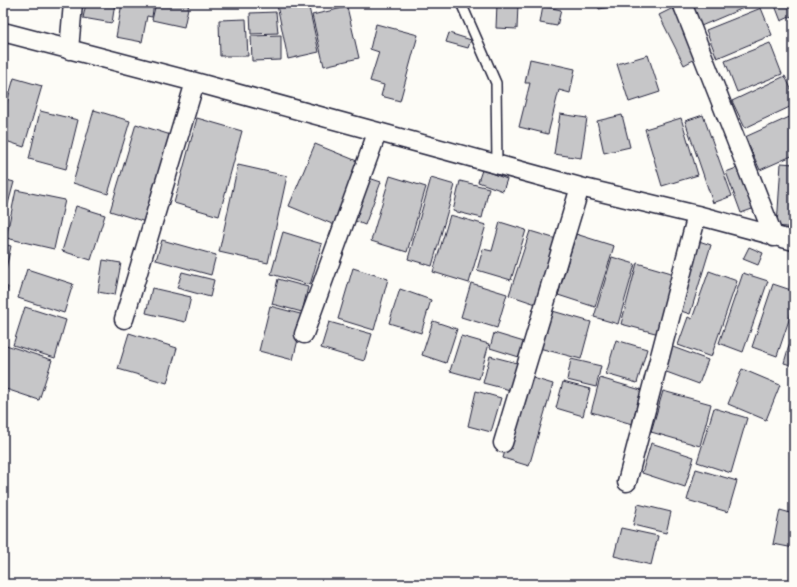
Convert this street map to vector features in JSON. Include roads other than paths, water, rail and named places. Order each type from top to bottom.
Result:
[{"type":"street","points":[[69,50],[73,3]]},
{"type":"street","points":[[682,3],[774,237]]},
{"type":"street","points":[[4,34],[195,82],[377,133],[580,187],[697,215],[774,237],[794,241]]},
{"type":"street","points":[[124,319],[195,82]]},
{"type":"street","points":[[304,334],[377,133]]},
{"type":"street","points":[[503,443],[580,187]]},
{"type":"street","points":[[626,482],[697,215]]},
{"type":"lane","points":[[461,3],[496,83],[497,165]]}]
